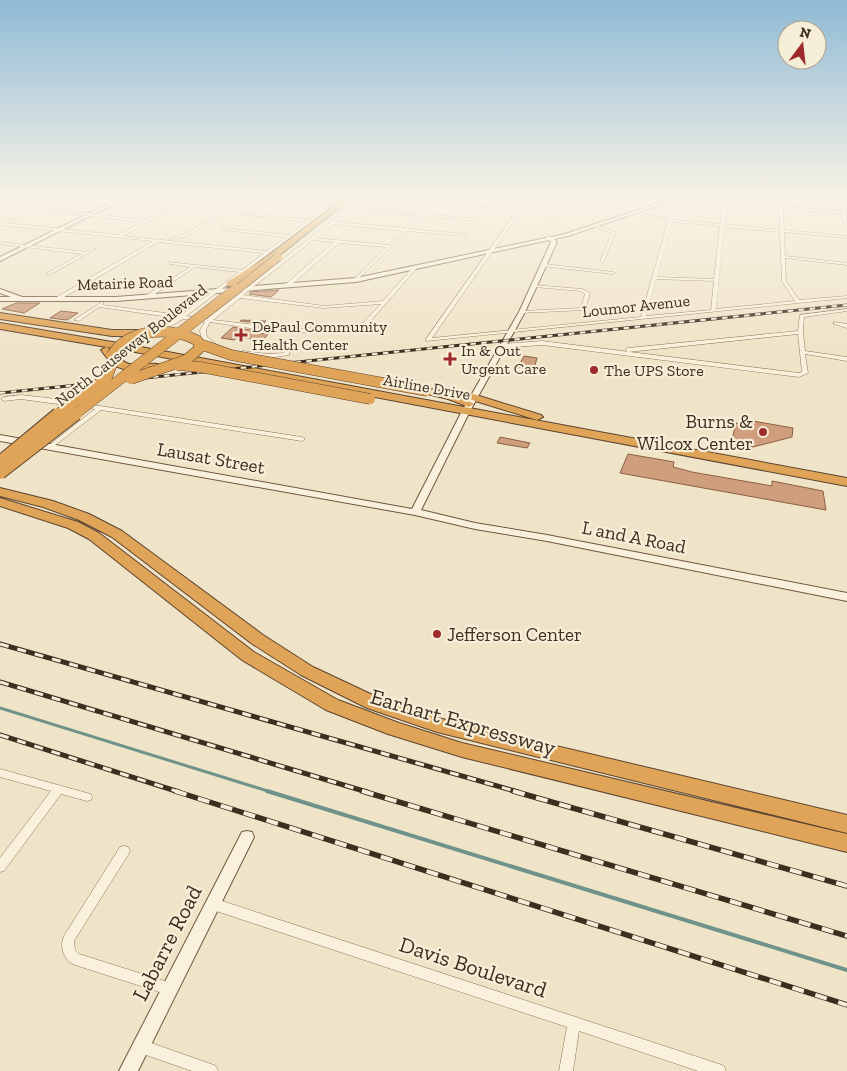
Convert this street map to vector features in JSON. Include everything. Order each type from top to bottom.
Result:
[{"type":"highway","name":"North Causeway Boulevard","points":[[0,474],[97,404],[286,245]]},
{"type":"highway","name":"North Causeway Boulevard","points":[[0,464],[288,245]]},
{"type":"highway","points":[[0,464],[24,440],[107,377],[114,348],[122,342],[177,324],[230,284],[272,257]]},
{"type":"highway","points":[[171,365],[195,354],[199,343],[196,332],[200,324],[253,282],[272,257]]},
{"type":"highway","points":[[0,316],[112,333],[151,332],[186,334],[199,343],[226,354],[427,391],[451,396],[470,404]]},
{"type":"highway","name":"Airline Drive","points":[[0,320],[847,474]]},
{"type":"highway","name":"Airline Drive","points":[[0,326],[130,348],[417,402],[470,404],[608,438],[847,482]]},
{"type":"highway","points":[[0,331],[101,348],[131,367],[200,366],[370,399],[400,403],[417,402]]},
{"type":"highway","points":[[0,474],[44,446],[126,382],[159,367]]},
{"type":"highway","points":[[608,438],[648,443],[655,442],[657,439]]},
{"type":"highway","name":"Earhart Expressway","points":[[0,492],[48,504],[84,517],[118,534],[257,639],[307,671],[373,703],[437,725],[847,824]]},
{"type":"highway","name":"Earhart Expressway","points":[[0,502],[73,525],[94,536],[248,656],[332,705],[394,729],[462,750],[847,843]]},
{"type":"street","points":[[17,245],[86,253]]},
{"type":"street","points":[[57,299],[149,245]]},
{"type":"street","points":[[194,245],[272,257]]},
{"type":"street","name":"North Causeway Boulevard","points":[[151,332],[182,317],[243,271],[272,257],[281,245]]},
{"type":"street","name":"North Causeway Boulevard","points":[[288,347],[287,354],[268,356],[222,349],[204,338],[203,330],[209,320],[305,245]]},
{"type":"street","points":[[288,285],[333,245]]},
{"type":"street","points":[[379,245],[389,246]]},
{"type":"street","points":[[491,252],[494,245]]},
{"type":"street","name":"Metairie Road","points":[[0,299],[147,297],[215,292],[251,287],[356,280],[523,245]]},
{"type":"street","points":[[415,512],[470,404],[522,312],[553,245]]},
{"type":"street","points":[[602,261],[609,245]]},
{"type":"street","points":[[643,317],[656,278],[664,245]]},
{"type":"street","points":[[713,310],[719,245]]},
{"type":"street","points":[[784,245],[785,284],[798,302]]},
{"type":"street","points":[[0,259],[26,246]]},
{"type":"street","points":[[356,280],[389,246]]},
{"type":"street","points":[[49,274],[94,249]]},
{"type":"street","name":"Loumor Avenue","points":[[491,252],[428,340],[847,297]]},
{"type":"street","points":[[784,257],[847,264]]},
{"type":"street","points":[[170,263],[243,271]]},
{"type":"street","points":[[544,265],[613,273]]},
{"type":"street","points":[[147,297],[194,266]]},
{"type":"street","points":[[297,331],[350,328],[365,324],[414,268]]},
{"type":"street","points":[[656,278],[715,280]]},
{"type":"street","points":[[522,312],[580,310],[583,308],[588,293],[582,290],[535,286]]},
{"type":"street","points":[[0,290],[33,300]]},
{"type":"street","points":[[0,299],[12,295]]},
{"type":"street","points":[[239,296],[324,307],[383,302]]},
{"type":"street","points":[[77,320],[108,299]]},
{"type":"street","points":[[99,306],[256,327]]},
{"type":"street","points":[[502,346],[542,343],[801,375],[805,373],[800,332],[802,316],[847,310]]},
{"type":"street","points":[[836,323],[847,326]]},
{"type":"street","points":[[619,352],[800,332]]},
{"type":"street","points":[[802,352],[847,359]]},
{"type":"street","points":[[4,399],[34,398],[66,403],[97,404],[302,440]]},
{"type":"street","points":[[16,441],[66,403]]},
{"type":"street","points":[[50,447],[97,404]]},
{"type":"street","name":"Lausat Street","points":[[0,438],[415,512]]},
{"type":"street","name":"L and A Road","points":[[415,512],[475,526],[547,538],[847,597]]},
{"type":"street","points":[[0,773],[87,798]]},
{"type":"street","points":[[0,867],[58,790]]},
{"type":"street","name":"Labarre Road","points":[[128,1071],[247,836]]},
{"type":"street","points":[[124,851],[68,940],[69,952],[75,959],[169,989]]},
{"type":"street","name":"Davis Boulevard","points":[[213,904],[719,1071]]},
{"type":"street","points":[[566,1071],[574,1022]]},
{"type":"street","points":[[140,1046],[211,1071]]},
{"type":"building","points":[[279,290],[271,297],[249,294],[251,292]]},
{"type":"building","points":[[16,303],[40,303],[24,313],[2,309]]},
{"type":"building","points":[[61,311],[78,313],[67,320],[50,318]]},
{"type":"building","points":[[240,321],[266,321],[264,323],[267,324],[256,333],[268,334],[263,340],[238,337],[234,340],[221,338],[233,327],[256,331],[261,328],[257,323]]},
{"type":"building","points":[[524,356],[537,358],[534,369],[518,367]]},
{"type":"building","name":"Burns & Wilcox Center","points":[[747,420],[793,428],[792,437],[753,447],[731,444],[736,423],[741,424],[741,421],[747,422]]},
{"type":"building","points":[[500,437],[530,443],[527,448],[497,443]]},
{"type":"building","points":[[628,454],[674,462],[673,467],[692,472],[772,486],[772,481],[823,491],[826,510],[620,473]]},
{"type":"waterway","points":[[0,708],[271,792]]},
{"type":"waterway","points":[[267,791],[847,970]]},
{"type":"railway","points":[[0,393],[847,305]]},
{"type":"railway","points":[[0,644],[518,792]]},
{"type":"railway","points":[[0,682],[367,792]]},
{"type":"railway","points":[[0,735],[179,792]]},
{"type":"railway","points":[[175,791],[847,1005]]},
{"type":"railway","points":[[362,791],[847,936]]},
{"type":"railway","points":[[513,791],[847,886]]},
{"type":"place","name":"DePaul Community Health Center","points":[[241,335]]},
{"type":"place","name":"In & Out Urgent Care","points":[[450,359]]},
{"type":"place","name":"The UPS Store","points":[[594,370]]},
{"type":"place","name":"Burns & Wilcox Center","points":[[763,432]]},
{"type":"place","name":"Jefferson Center","points":[[437,634]]}]
